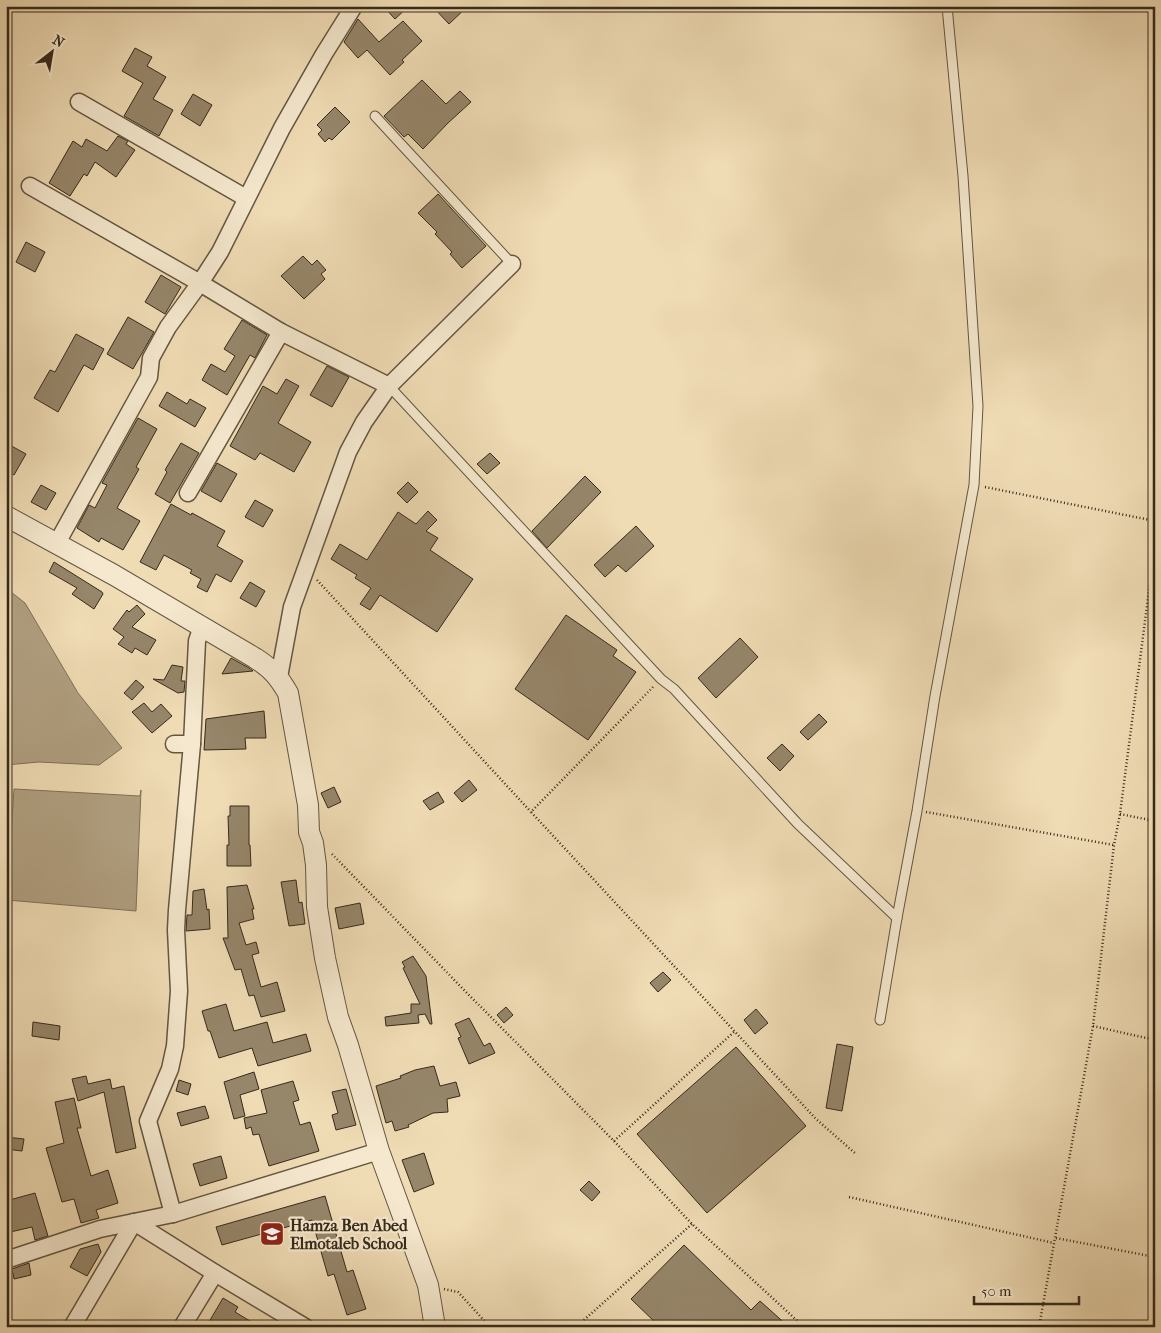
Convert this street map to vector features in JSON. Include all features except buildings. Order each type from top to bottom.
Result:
[{"type":"street","points":[[56,543],[149,377],[151,358],[168,327],[220,252],[282,128],[354,6]]},
{"type":"street","points":[[79,102],[246,198]]},
{"type":"street","points":[[30,186],[200,283],[281,332],[389,386]]},
{"type":"street","points":[[279,677],[292,607],[348,452],[364,422],[389,386],[512,264]]},
{"type":"street","points":[[188,493],[281,332]]},
{"type":"street","points":[[6,516],[202,626],[262,663],[279,677],[288,693],[292,705],[308,805],[309,832],[313,843],[316,865],[317,908],[325,958],[338,1017],[379,1152],[428,1285],[435,1327]]},
{"type":"street","points":[[173,1214],[148,1121],[170,1069],[175,1046],[179,991],[177,910],[192,744],[197,641],[202,626]]},
{"type":"street","points":[[174,744],[192,744]]},
{"type":"street","points":[[6,1260],[100,1230],[173,1214],[379,1152]]},
{"type":"street","points":[[134,1222],[305,1327]]},
{"type":"street","points":[[72,1327],[134,1222]]},
{"type":"street","points":[[182,1327],[215,1273]]},
{"type":"lane","points":[[880,1020],[896,918],[917,811],[935,696],[974,485],[978,406],[963,176],[947,6]]},
{"type":"lane","points":[[375,116],[512,264]]},
{"type":"lane","points":[[389,386],[661,679],[674,689],[798,824],[896,918]]},
{"type":"path","points":[[974,485],[1155,521]]},
{"type":"path","points":[[1039,1327],[1093,1026],[1114,845],[1120,814],[1155,544]]},
{"type":"path","points":[[306,568],[816,1119],[856,1154]]},
{"type":"path","points":[[531,812],[661,679]]},
{"type":"path","points":[[917,811],[1114,845]]},
{"type":"path","points":[[1120,814],[1155,821]]},
{"type":"path","points":[[313,843],[324,846],[459,986],[614,1141],[692,1224],[804,1327]]},
{"type":"path","points":[[1093,1026],[1155,1040]]},
{"type":"path","points":[[614,1141],[736,1031]]},
{"type":"path","points":[[849,1197],[1054,1243]]},
{"type":"path","points":[[576,1327],[692,1224]]},
{"type":"path","points":[[1056,1238],[1155,1257]]},
{"type":"path","points":[[428,1285],[458,1292],[490,1327]]},
{"type":"shaded area","points":[[6,588],[25,603],[78,693],[122,748],[99,765],[39,762],[6,765]]},
{"type":"shaded area","points":[[14,789],[140,796],[141,790],[136,911],[7,900]]},
{"type":"place","name":"Hamza Ben Abed Elmotaleb School","points":[[272,1234]]}]
